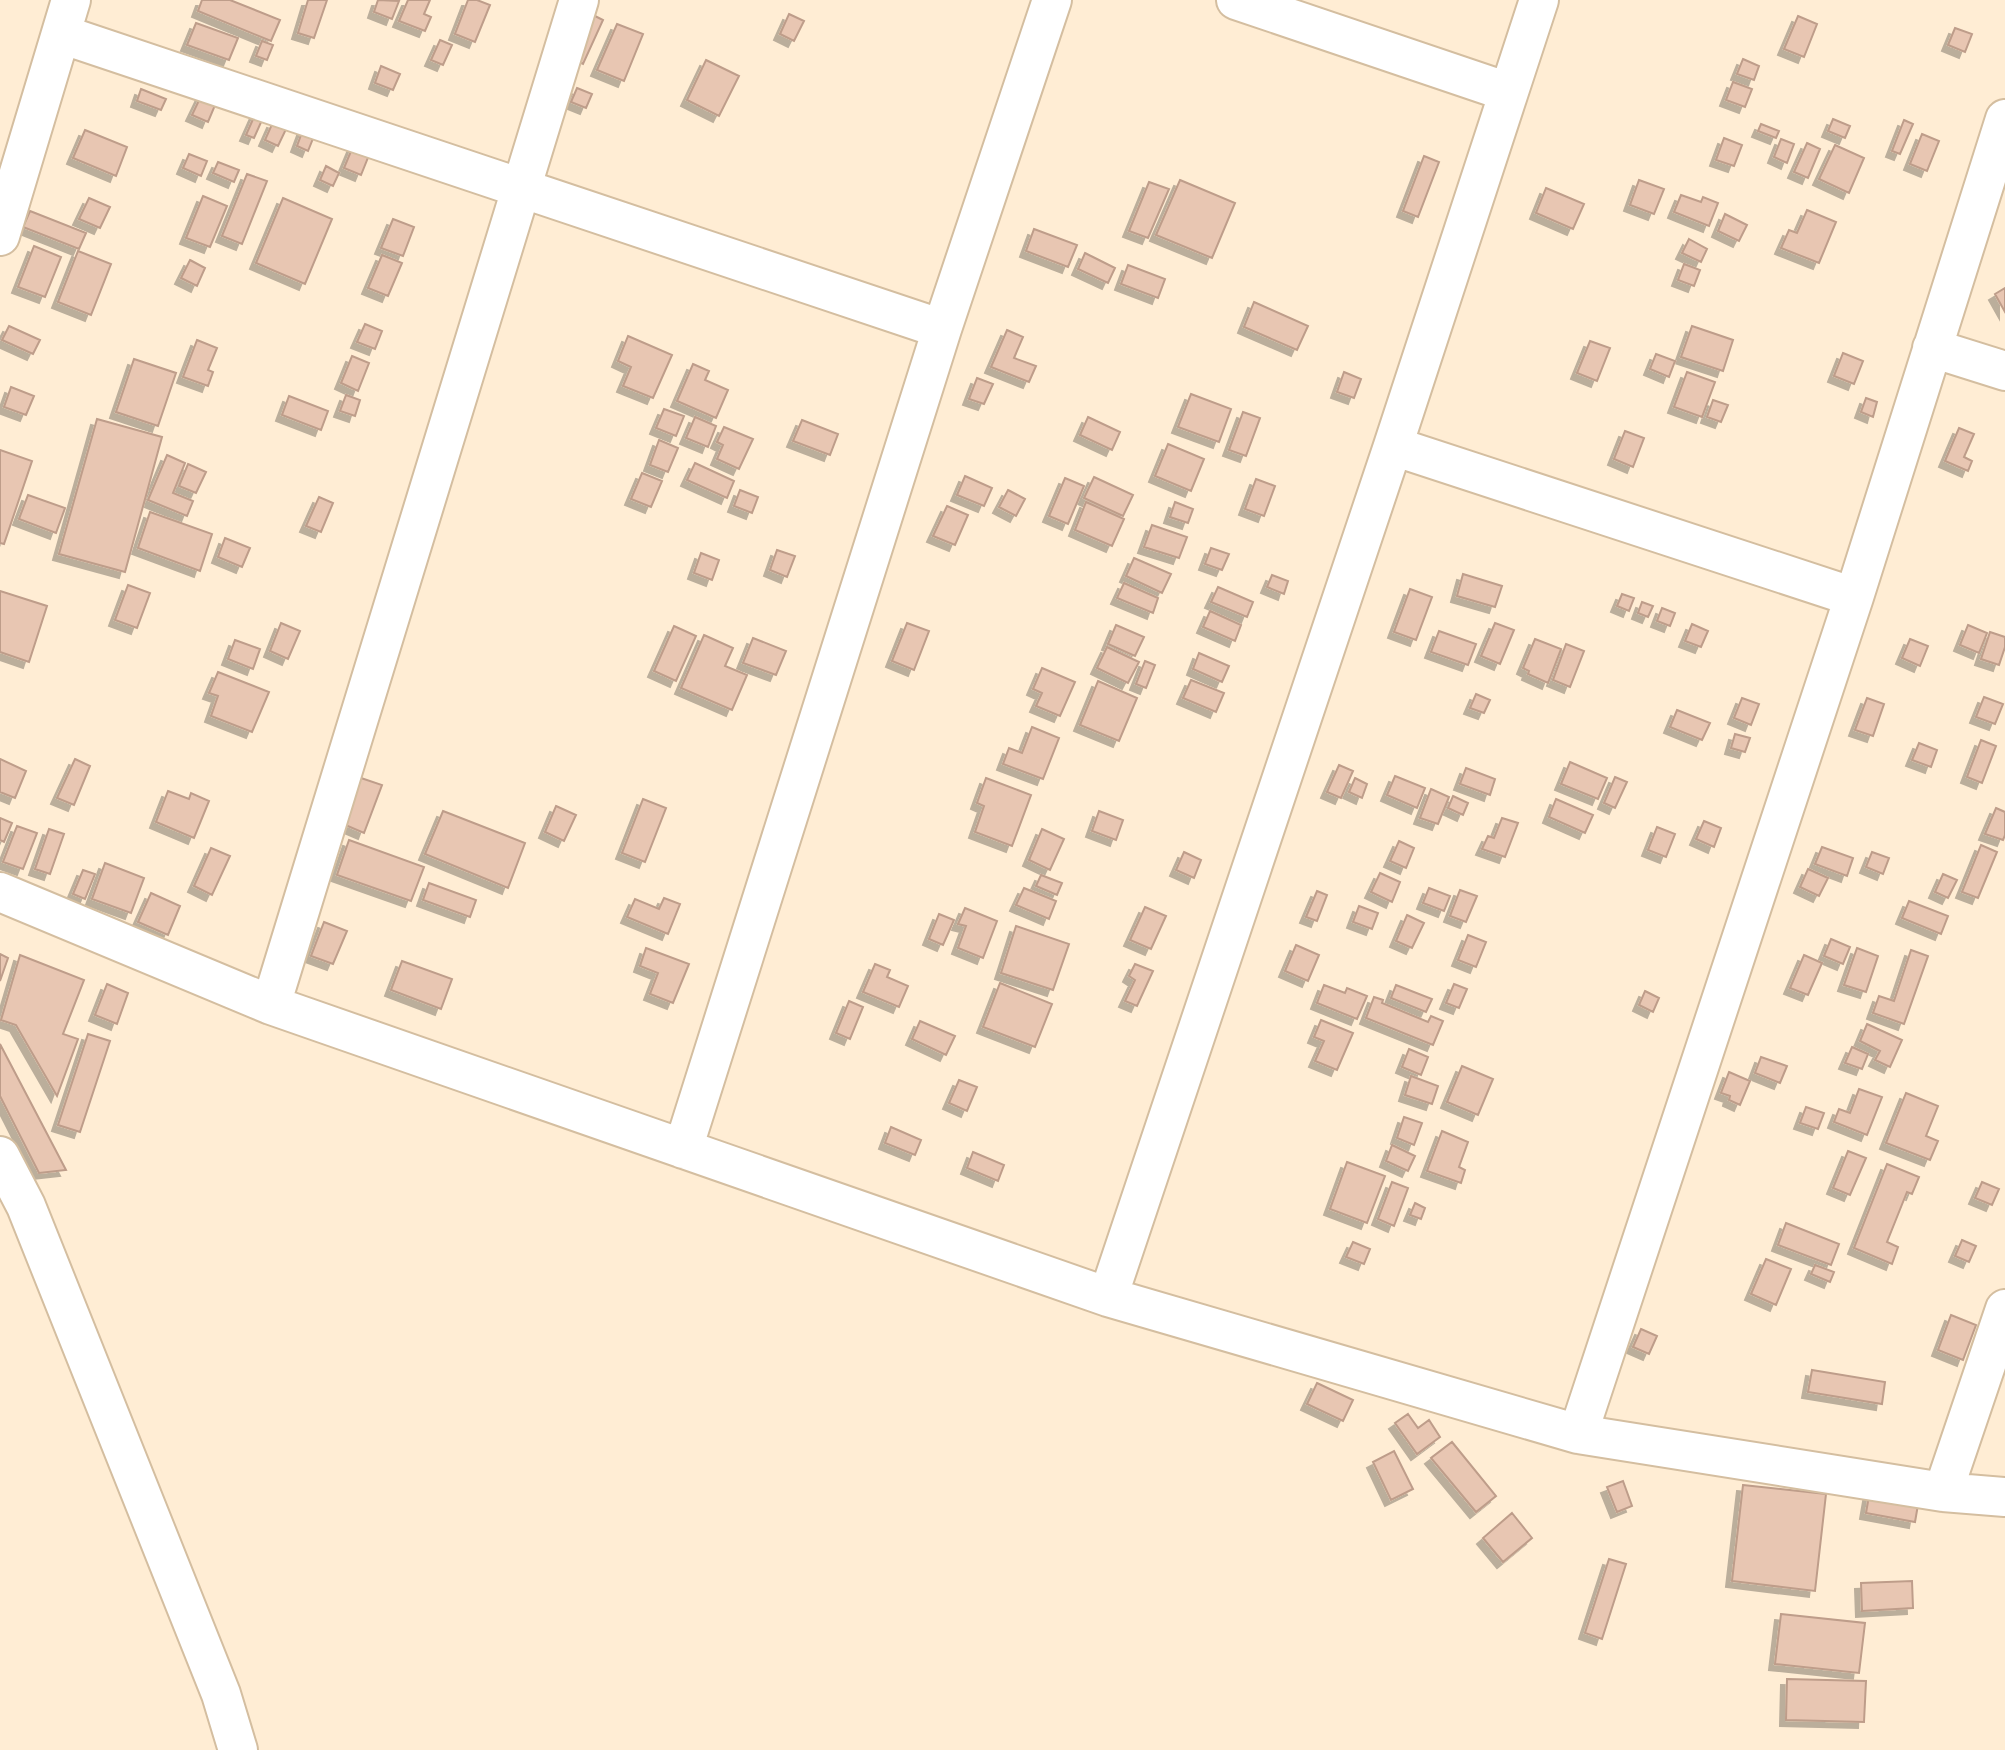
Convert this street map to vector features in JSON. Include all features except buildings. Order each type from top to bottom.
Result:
[{"type":"street","points":[[271,1005],[579,0]]},
{"type":"street","points":[[683,1149],[942,329],[1052,0]]},
{"type":"street","points":[[1236,0],[1508,92]]},
{"type":"street","points":[[1108,1297],[1539,0]]},
{"type":"street","points":[[0,236],[66,17],[522,190],[942,329]]},
{"type":"street","points":[[1578,1434],[1853,597],[2005,119]]},
{"type":"street","points":[[1933,348],[2005,371]]},
{"type":"street","points":[[1393,446],[1853,597]]},
{"type":"street","points":[[0,892],[271,1005],[1108,1297],[1578,1434],[1943,1492],[2005,1497]]},
{"type":"street","points":[[0,1156],[26,1206],[221,1693],[238,1750]]},
{"type":"street","points":[[1943,1492],[2005,1309]]}]
